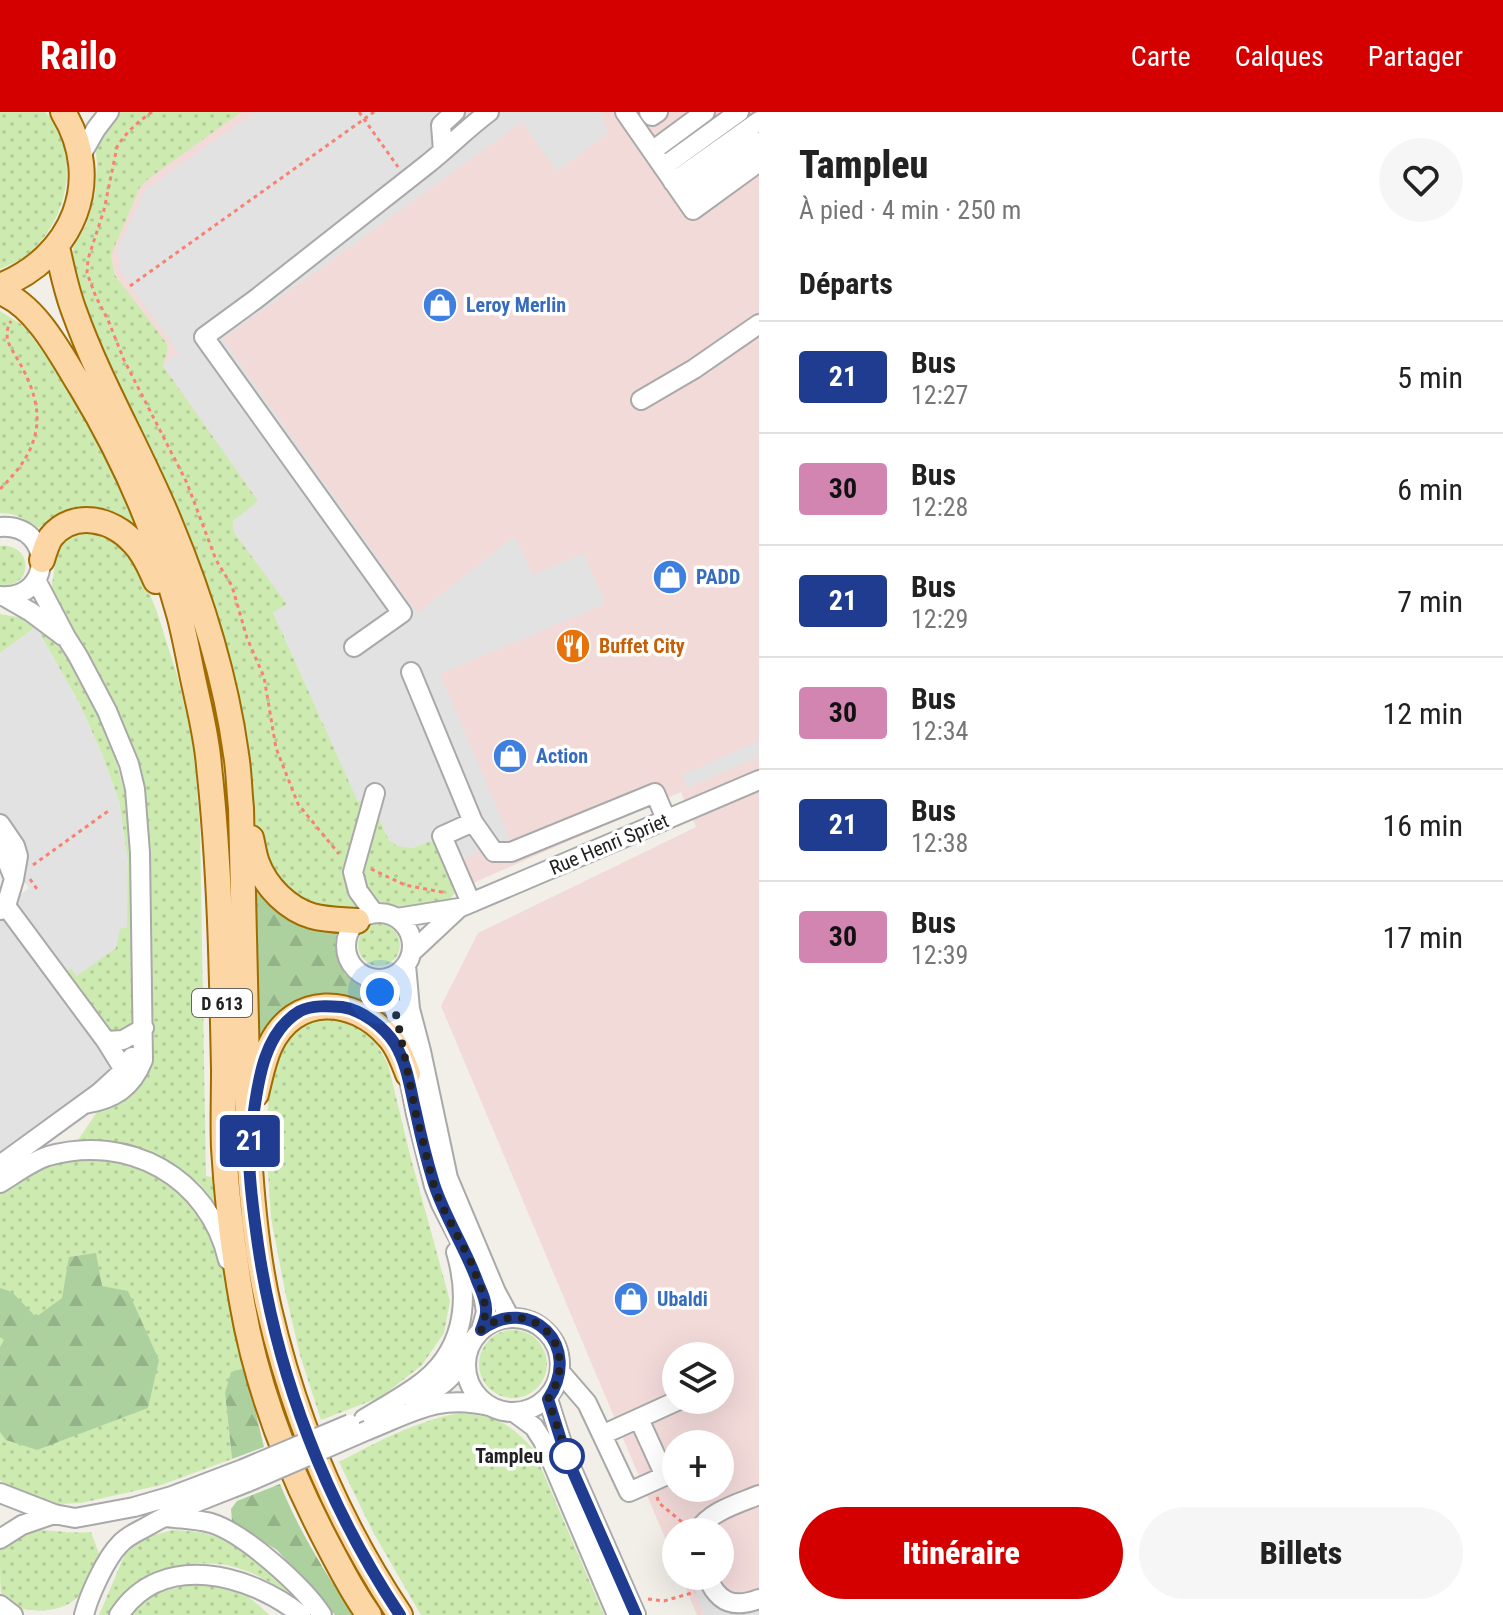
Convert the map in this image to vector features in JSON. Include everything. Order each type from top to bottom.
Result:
[{"type":"main road","points":[[0,286],[33,269],[57,247],[66,235],[77,206],[80,157],[63,112]]},
{"type":"main road","name":"D 613","points":[[57,247],[74,311],[87,345],[170,522],[203,612],[228,708],[241,808],[252,1201],[268,1306],[298,1410],[322,1472],[363,1555],[400,1615]]},
{"type":"main road","name":"D 613","points":[[0,292],[18,301],[38,321],[98,416],[134,488],[180,616],[209,765],[219,911],[224,1146],[242,1305],[270,1407],[299,1488],[369,1615]]},
{"type":"main road","points":[[39,570],[51,537],[69,523],[83,519],[107,524],[133,541],[148,561],[176,632],[198,701]]},
{"type":"main road","points":[[241,808],[257,863],[267,883],[280,896],[308,915],[321,918],[365,917]]},
{"type":"main road","points":[[249,1152],[256,1093],[271,1043],[289,1020],[303,1010],[324,1006],[357,1011],[377,1025],[394,1043],[408,1074]]},
{"type":"street","points":[[80,157],[109,112]]},
{"type":"street","points":[[443,151],[441,125],[455,112]]},
{"type":"street","points":[[354,647],[402,613],[204,337],[407,180],[489,112]]},
{"type":"street","points":[[625,112],[693,210],[759,162]]},
{"type":"street","points":[[649,112],[652,116],[658,112]]},
{"type":"street","points":[[652,151],[705,112]]},
{"type":"street","points":[[673,181],[739,112]]},
{"type":"street","points":[[673,181],[759,119],[755,112]]},
{"type":"street","points":[[673,181],[759,142]]},
{"type":"street","points":[[641,400],[694,369],[759,324]]},
{"type":"street","points":[[1,526],[17,528],[30,535],[38,547],[39,570],[66,637],[107,711],[129,764],[135,789],[140,853],[143,1060],[137,1073],[116,1095],[85,1104]]},
{"type":"street","points":[[3,597],[26,591],[39,570]]},
{"type":"street","points":[[3,597],[66,637]]},
{"type":"street","points":[[411,672],[473,822],[494,852],[511,852],[655,793],[666,819]]},
{"type":"street","name":"Rue Henri Spriet","points":[[461,902],[759,780]]},
{"type":"street","points":[[365,917],[353,872],[375,793]]},
{"type":"street","points":[[461,902],[442,836],[473,822]]},
{"type":"street","points":[[0,824],[18,856],[7,872]]},
{"type":"street","points":[[0,849],[6,858],[7,872],[3,908],[106,1041],[124,1070]]},
{"type":"street","points":[[0,859],[7,872]]},
{"type":"street","points":[[397,918],[461,902]]},
{"type":"street","points":[[367,977],[384,979],[400,971],[461,902]]},
{"type":"street","points":[[366,1424],[420,1385],[443,1360],[456,1338],[464,1310],[464,1295],[461,1268],[422,1139],[394,1008],[367,977],[353,967],[346,952],[348,935],[365,917],[382,913],[397,918],[410,933],[410,1009],[448,1178],[510,1318]]},
{"type":"street","points":[[106,1041],[123,1040],[144,1028]]},
{"type":"street","points":[[0,1165],[85,1104],[124,1070],[136,1051],[144,1028]]},
{"type":"street","points":[[0,1183],[47,1157],[90,1149],[143,1158],[175,1176],[199,1199],[226,1250],[233,1285],[242,1305]]},
{"type":"street","points":[[441,1204],[471,1262],[483,1294],[486,1312],[481,1330]]},
{"type":"street","points":[[70,1615],[86,1608],[118,1545],[129,1536],[245,1475],[366,1424],[441,1387],[459,1368],[481,1330],[495,1321],[523,1318],[545,1329],[555,1342],[561,1373],[556,1387],[548,1399],[527,1411],[515,1413],[475,1403],[442,1402],[366,1424]]},
{"type":"street","points":[[467,1354],[470,1384],[489,1406]]},
{"type":"street","points":[[561,1373],[587,1403],[629,1492],[665,1476],[639,1419]]},
{"type":"street","points":[[548,1399],[566,1456],[636,1615]]},
{"type":"street","points":[[602,1435],[662,1408]]},
{"type":"street","points":[[515,1413],[534,1427],[543,1441],[617,1615]]},
{"type":"street","points":[[0,1493],[54,1514],[75,1518],[134,1507],[245,1475]]},
{"type":"street","points":[[708,1518],[759,1495]]},
{"type":"street","points":[[0,1539],[22,1525],[54,1514]]},
{"type":"street","points":[[164,1516],[193,1519],[227,1529],[276,1566],[322,1615]]},
{"type":"street","points":[[119,1615],[124,1607],[150,1586],[183,1574],[239,1581],[268,1592],[301,1615]]},
{"type":"street","points":[[239,1581],[259,1595],[276,1615]]},
{"type":"street","points":[[713,1590],[731,1603],[747,1604],[759,1599]]},
{"type":"street","points":[[0,1605],[13,1615]]},
{"type":"path","points":[[152,112],[138,122],[117,147],[87,273],[124,360],[187,483],[216,560],[232,586],[247,638],[264,677],[276,748],[298,804],[342,857]]},
{"type":"path","points":[[359,112],[407,180]]},
{"type":"path","points":[[130,286],[374,112]]},
{"type":"path","points":[[0,489],[29,452],[38,429],[32,388],[6,340],[7,328],[13,318]]},
{"type":"path","points":[[7,872],[111,809]]},
{"type":"path","points":[[361,866],[405,885],[461,902]]},
{"type":"path","points":[[650,1483],[659,1503],[678,1518]]},
{"type":"path","points":[[649,1599],[664,1601],[694,1592]]},
{"type":"shaded area","points":[[139,112],[759,112],[759,1615],[697,1615],[687,1590],[734,1590],[734,1518],[662,1518],[662,1531],[441,1006],[478,933],[696,827],[681,792],[457,890],[163,365],[167,352],[115,274],[111,255]]},
{"type":"shaded area","points":[[255,112],[601,112],[609,133],[557,171],[522,122],[223,339],[417,613],[515,536],[533,575],[584,553],[605,604],[440,674],[510,839],[449,865],[436,843],[430,841],[412,848],[397,846],[389,840],[369,797],[358,802],[273,612],[287,604],[234,532],[233,521],[258,501],[163,365],[179,353],[120,271],[118,248],[145,190]]},
{"type":"shaded area","points":[[36,627],[78,701],[119,801],[128,863],[127,927],[120,929],[116,948],[77,976],[71,968],[64,973],[127,1062],[0,1154],[0,910],[29,888],[0,847],[0,653]]},
{"type":"shaded area","points":[[759,741],[759,757],[687,788],[682,775]]},
{"type":"shaded area","points":[[693,1590],[721,1590],[735,1597],[759,1591],[759,1615],[704,1615]]},
{"type":"green space","points":[[0,112],[45,112],[57,127],[63,144],[67,178],[59,212],[51,228],[25,256],[0,269]]},
{"type":"green space","points":[[120,112],[241,112],[140,187],[111,255],[115,275],[167,344],[163,366],[259,502],[233,521],[234,532],[288,605],[273,612],[358,801],[369,796],[389,840],[412,848],[430,841],[436,843],[457,890],[450,899],[413,912],[375,900],[353,910],[325,910],[296,899],[271,875],[256,828],[251,776],[237,703],[69,265],[95,195],[95,145],[103,128]]},
{"type":"green space","points":[[0,311],[24,326],[79,402],[139,520],[137,527],[131,528],[95,510],[64,512],[38,528],[20,517],[0,513]]},
{"type":"green space","points":[[77,528],[110,536],[127,552],[141,572],[178,678],[193,743],[200,827],[206,1176],[217,1178],[222,1214],[200,1184],[162,1159],[127,1145],[76,1143],[99,1109],[145,1076],[152,1062],[154,1040],[148,866],[137,761],[51,591],[55,543]]},
{"type":"green space","points":[[0,546],[19,551],[24,558],[24,574],[11,584],[0,585]]},
{"type":"green space","points":[[0,614],[34,620],[58,644],[103,720],[113,749],[126,798],[132,861],[134,1024],[121,1035],[108,1032],[64,973],[71,968],[77,976],[128,864],[119,801],[78,701],[36,627],[0,653]]},
{"type":"green space","points":[[251,874],[337,931],[335,946],[345,974],[376,996],[391,1028],[369,1009],[349,999],[337,995],[312,996],[280,1014],[259,1047]]},
{"type":"green space","points":[[379,924],[394,930],[400,945],[394,960],[379,966],[364,960],[358,945],[364,930]]},
{"type":"green space","points":[[327,1017],[350,1021],[373,1038],[388,1064],[450,1301],[444,1333],[422,1365],[381,1397],[321,1420],[300,1355],[285,1291],[271,1218],[266,1142],[269,1089],[277,1055],[291,1029]]},
{"type":"green space","points":[[84,1155],[146,1165],[193,1202],[217,1242],[245,1368],[225,1393],[232,1459],[161,1485],[81,1503],[58,1504],[18,1493],[0,1480],[0,1192],[41,1165]]},
{"type":"green space","points":[[96,1253],[102,1286],[128,1291],[159,1360],[148,1408],[37,1450],[6,1440],[0,1432],[0,1347],[4,1340],[0,1337],[0,1288],[12,1292],[36,1317],[62,1298],[69,1257]]},
{"type":"green space","points":[[513,1330],[537,1340],[547,1364],[537,1388],[513,1398],[489,1388],[479,1364],[489,1340]]},
{"type":"green space","points":[[245,1368],[264,1447],[232,1459],[225,1393],[231,1372]]},
{"type":"green space","points":[[459,1413],[500,1422],[533,1449],[604,1615],[421,1615],[373,1532],[339,1462],[412,1427]]},
{"type":"green space","points":[[280,1484],[313,1551],[354,1615],[335,1615],[277,1550],[232,1521],[231,1509],[237,1501]]},
{"type":"green space","points":[[34,1530],[91,1532],[101,1559],[81,1593],[65,1606],[45,1610],[24,1609],[14,1606],[1,1593],[0,1549],[11,1539]]},
{"type":"green space","points":[[173,1530],[198,1532],[228,1541],[266,1567],[298,1601],[246,1571],[227,1565],[192,1564],[166,1568],[152,1575],[130,1590],[107,1615],[99,1615],[125,1554],[146,1537]]},
{"type":"green space","points":[[195,1585],[236,1591],[269,1615],[128,1615],[158,1593]]},
{"type":"bus line","name":"21","points":[[400,1615],[363,1555],[322,1472],[298,1410],[268,1306],[252,1201],[249,1152],[256,1093],[271,1043],[289,1020],[303,1010],[324,1006],[346,1008],[367,1017],[387,1034],[399,1052],[408,1074],[434,1186],[483,1294],[486,1312],[481,1330],[495,1321],[523,1318],[545,1329],[555,1342],[561,1373],[548,1399],[558,1434],[636,1615]]},
{"type":"place","name":"Leroy Merlin","points":[[440,305]]},
{"type":"place","name":"PADD","points":[[670,577]]},
{"type":"place","name":"Buffet City","points":[[573,646]]},
{"type":"place","name":"Action","points":[[510,756]]},
{"type":"place","name":"Ubaldi","points":[[631,1299]]},
{"type":"place","name":"Tampleu","points":[[567,1456]]},
{"type":"route","points":[[380,992],[394,1008],[397,1018],[434,1186],[483,1294],[486,1312],[481,1330],[495,1321],[523,1318],[545,1329],[555,1342],[561,1373],[548,1399],[567,1456]]}]
